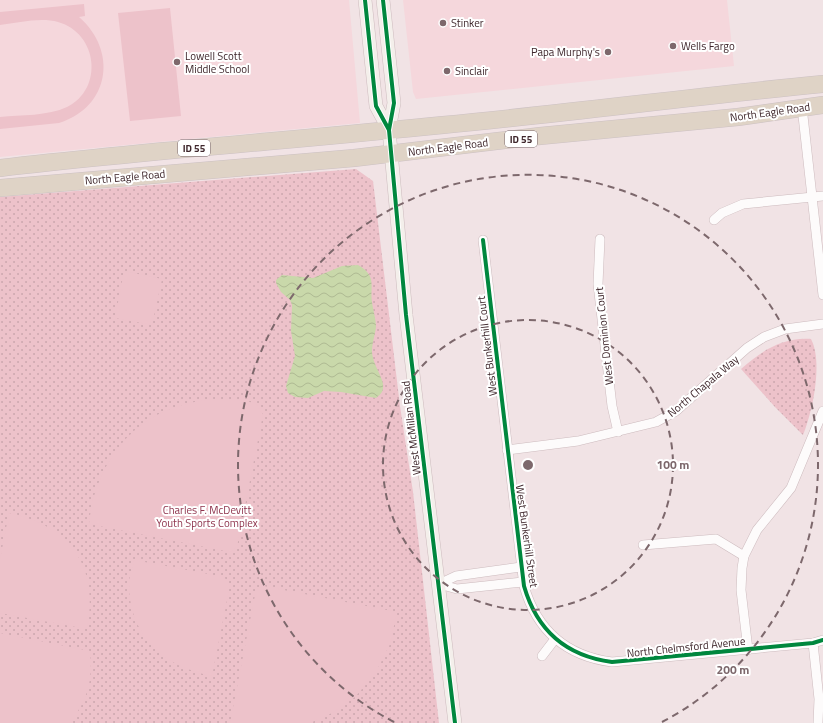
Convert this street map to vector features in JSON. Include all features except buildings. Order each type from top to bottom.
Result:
[{"type":"highway","name":"North Eagle Road","points":[[0,168],[118,155],[389,130],[823,84]]},
{"type":"highway","name":"North Eagle Road","points":[[0,188],[391,154],[738,117],[823,105]]},
{"type":"main road","name":"West McMillan Road","points":[[364,0],[376,106],[389,130]]},
{"type":"main road","name":"West McMillan Road","points":[[383,0],[394,103],[389,130],[406,315],[454,723]]},
{"type":"street","points":[[802,107],[823,295]]},
{"type":"street","points":[[714,220],[722,213],[743,204],[823,196]]},
{"type":"street","name":"West Dominion Court","points":[[600,239],[598,284],[612,406],[618,432]]},
{"type":"street","name":"West Bunkerhill Court","points":[[484,240],[508,450]]},
{"type":"street","name":"North Chapala Way","points":[[508,450],[578,441],[656,422],[676,411],[747,348],[764,337],[785,329],[823,324]]},
{"type":"street","points":[[748,650],[741,579],[744,556],[757,530],[783,501],[791,488],[823,411]]},
{"type":"street","name":"West Bunkerhill Street","points":[[508,450],[523,582],[531,607],[555,639]]},
{"type":"street","points":[[643,545],[716,539],[744,556]]},
{"type":"street","points":[[438,584],[456,576],[521,567]]},
{"type":"street","points":[[438,584],[458,589],[523,582]]},
{"type":"street","points":[[542,656],[555,639]]},
{"type":"street","name":"North Chelmsford Avenue","points":[[555,639],[580,654],[612,662],[748,650],[814,643],[823,640]]},
{"type":"street","points":[[814,643],[819,699],[818,723]]},
{"type":"shaded area","name":"Lowell Scott Middle School","points":[[0,0],[349,0],[360,123],[0,157]]},
{"type":"shaded area","points":[[403,0],[727,0],[734,66],[416,99],[413,92]]},
{"type":"green space","points":[[84,4],[85,16],[79,17],[91,31],[100,46],[103,61],[103,77],[98,91],[89,104],[76,115],[59,123],[0,129],[0,117],[34,115],[60,110],[79,99],[87,88],[91,75],[91,62],[88,49],[81,37],[71,28],[58,22],[44,20],[0,25],[0,12]]},
{"type":"green space","points":[[170,8],[181,116],[130,121],[118,13]]},
{"type":"green space","name":"Charles F. McDevitt Youth Sports Complex","points":[[356,169],[373,181],[400,406],[413,492],[439,723],[0,723],[0,197]]},
{"type":"green space","points":[[124,271],[162,279],[152,325],[115,318]]},
{"type":"green space","points":[[811,339],[815,349],[816,360],[815,386],[810,413],[803,435],[775,407],[741,369],[756,356],[773,346],[791,340]]},
{"type":"green space","points":[[210,399],[234,399],[255,403],[263,414],[237,547],[230,552],[89,524],[96,490],[103,474],[111,458],[133,431],[163,412],[186,404]]},
{"type":"green space","points":[[9,513],[31,519],[49,528],[64,539],[76,553],[84,568],[89,587],[90,607],[87,629],[0,613],[0,559]]},
{"type":"green space","points":[[134,560],[224,577],[230,585],[212,676],[195,672],[165,657],[152,646],[143,634],[135,619],[131,603],[129,581]]},
{"type":"green space","points":[[263,586],[397,612],[390,644],[375,674],[355,697],[332,713],[310,723],[230,723],[256,590]]},
{"type":"green space","points":[[0,633],[90,651],[91,671],[88,689],[81,706],[69,723],[0,723]]},
{"type":"water","points":[[358,265],[368,273],[371,281],[372,302],[376,321],[372,352],[373,359],[383,383],[381,394],[376,398],[341,392],[324,391],[308,398],[295,397],[288,393],[286,386],[295,356],[291,331],[292,305],[290,300],[281,292],[276,280],[282,275],[313,278],[342,266]]},
{"type":"cycle path","points":[[365,0],[376,106],[389,130]]},
{"type":"cycle path","points":[[383,0],[394,103],[389,130],[406,315],[455,723]]},
{"type":"cycle path","points":[[483,240],[524,586],[530,602],[545,628],[567,647],[581,654],[612,662],[813,643],[823,640]]},
{"type":"place","name":"Stinker","points":[[443,23]]},
{"type":"place","name":"Wells Fargo","points":[[673,46]]},
{"type":"place","name":"Papa Murphy's","points":[[608,52]]},
{"type":"place","name":"Lowell Scott Middle School","points":[[177,62]]},
{"type":"place","name":"Sinclair","points":[[447,71]]}]
